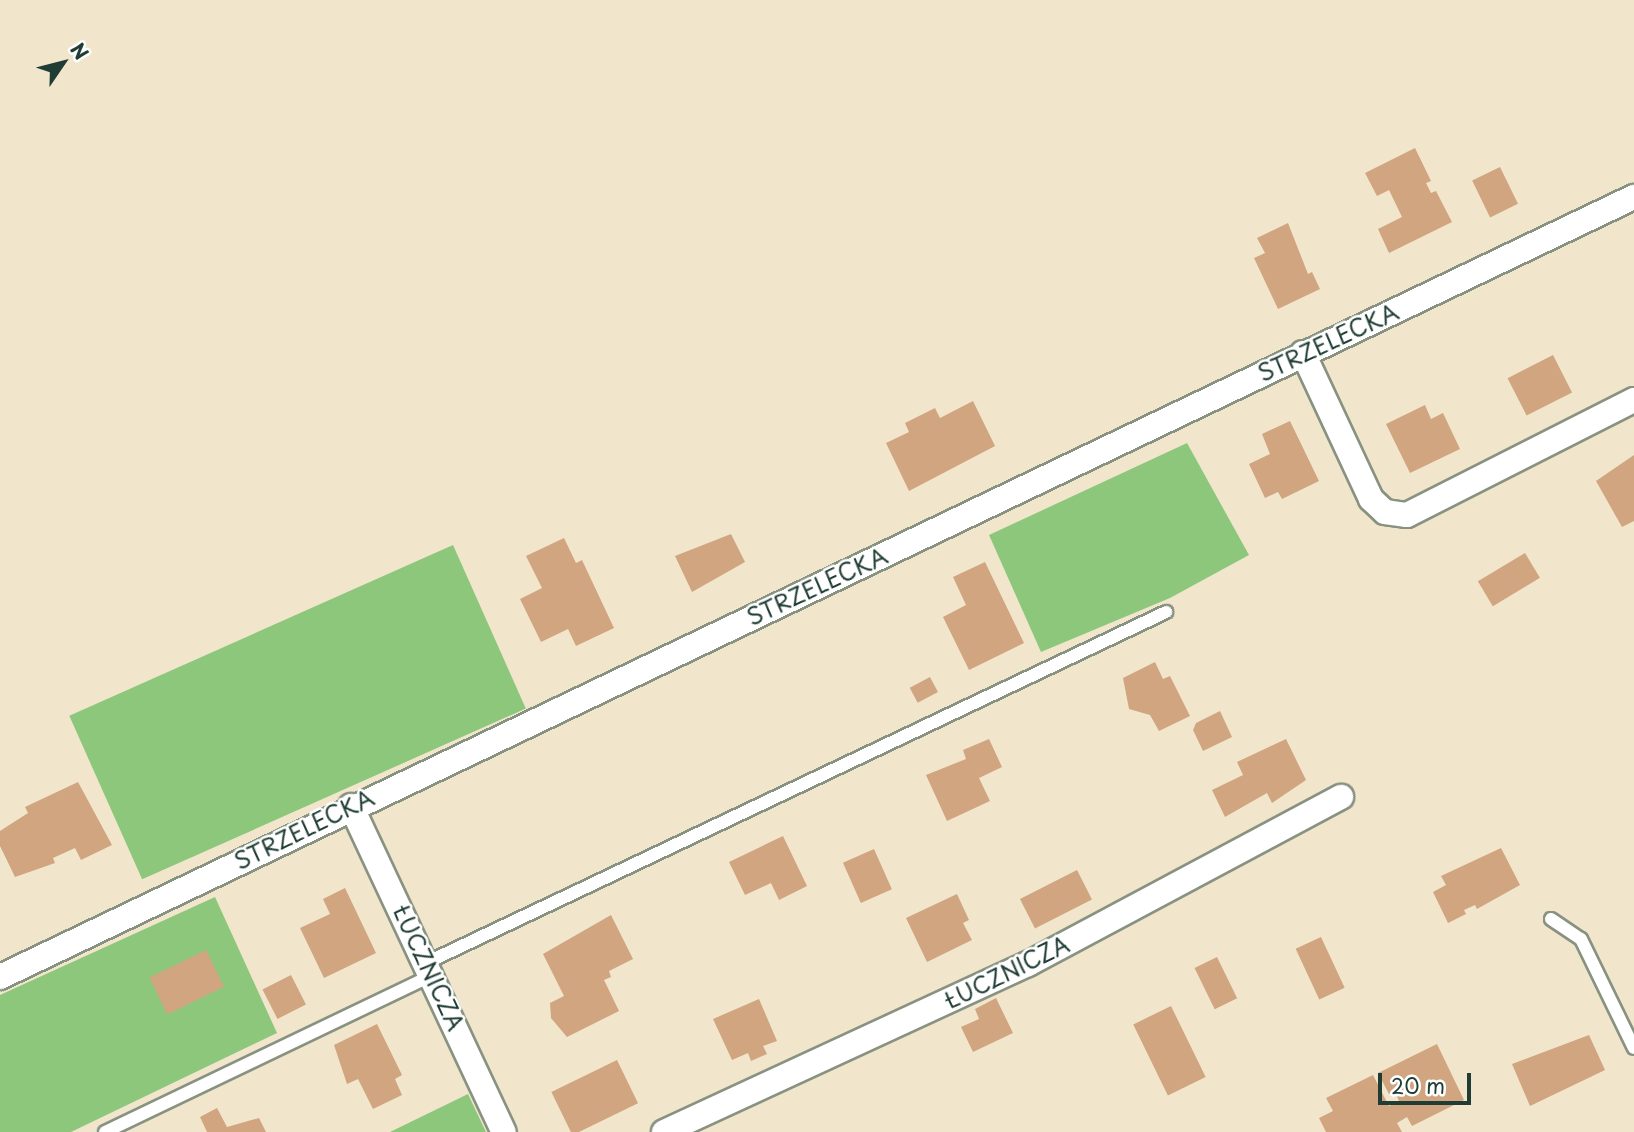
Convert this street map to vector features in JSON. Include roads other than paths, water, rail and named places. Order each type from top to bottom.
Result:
[{"type":"street","name":"STRZELECKA","points":[[0,977],[351,806],[1634,197]]},
{"type":"street","points":[[1303,353],[1371,499],[1385,512],[1407,515],[1634,400]]},
{"type":"street","name":"ŁUCZNICZA","points":[[664,1132],[1028,964],[1341,797]]},
{"type":"street","name":"ŁUCZNICZA","points":[[351,806],[431,968],[504,1132]]},
{"type":"lane","points":[[105,1132],[431,968],[1166,612]]},
{"type":"lane","points":[[1550,919],[1580,939],[1634,1048]]}]
